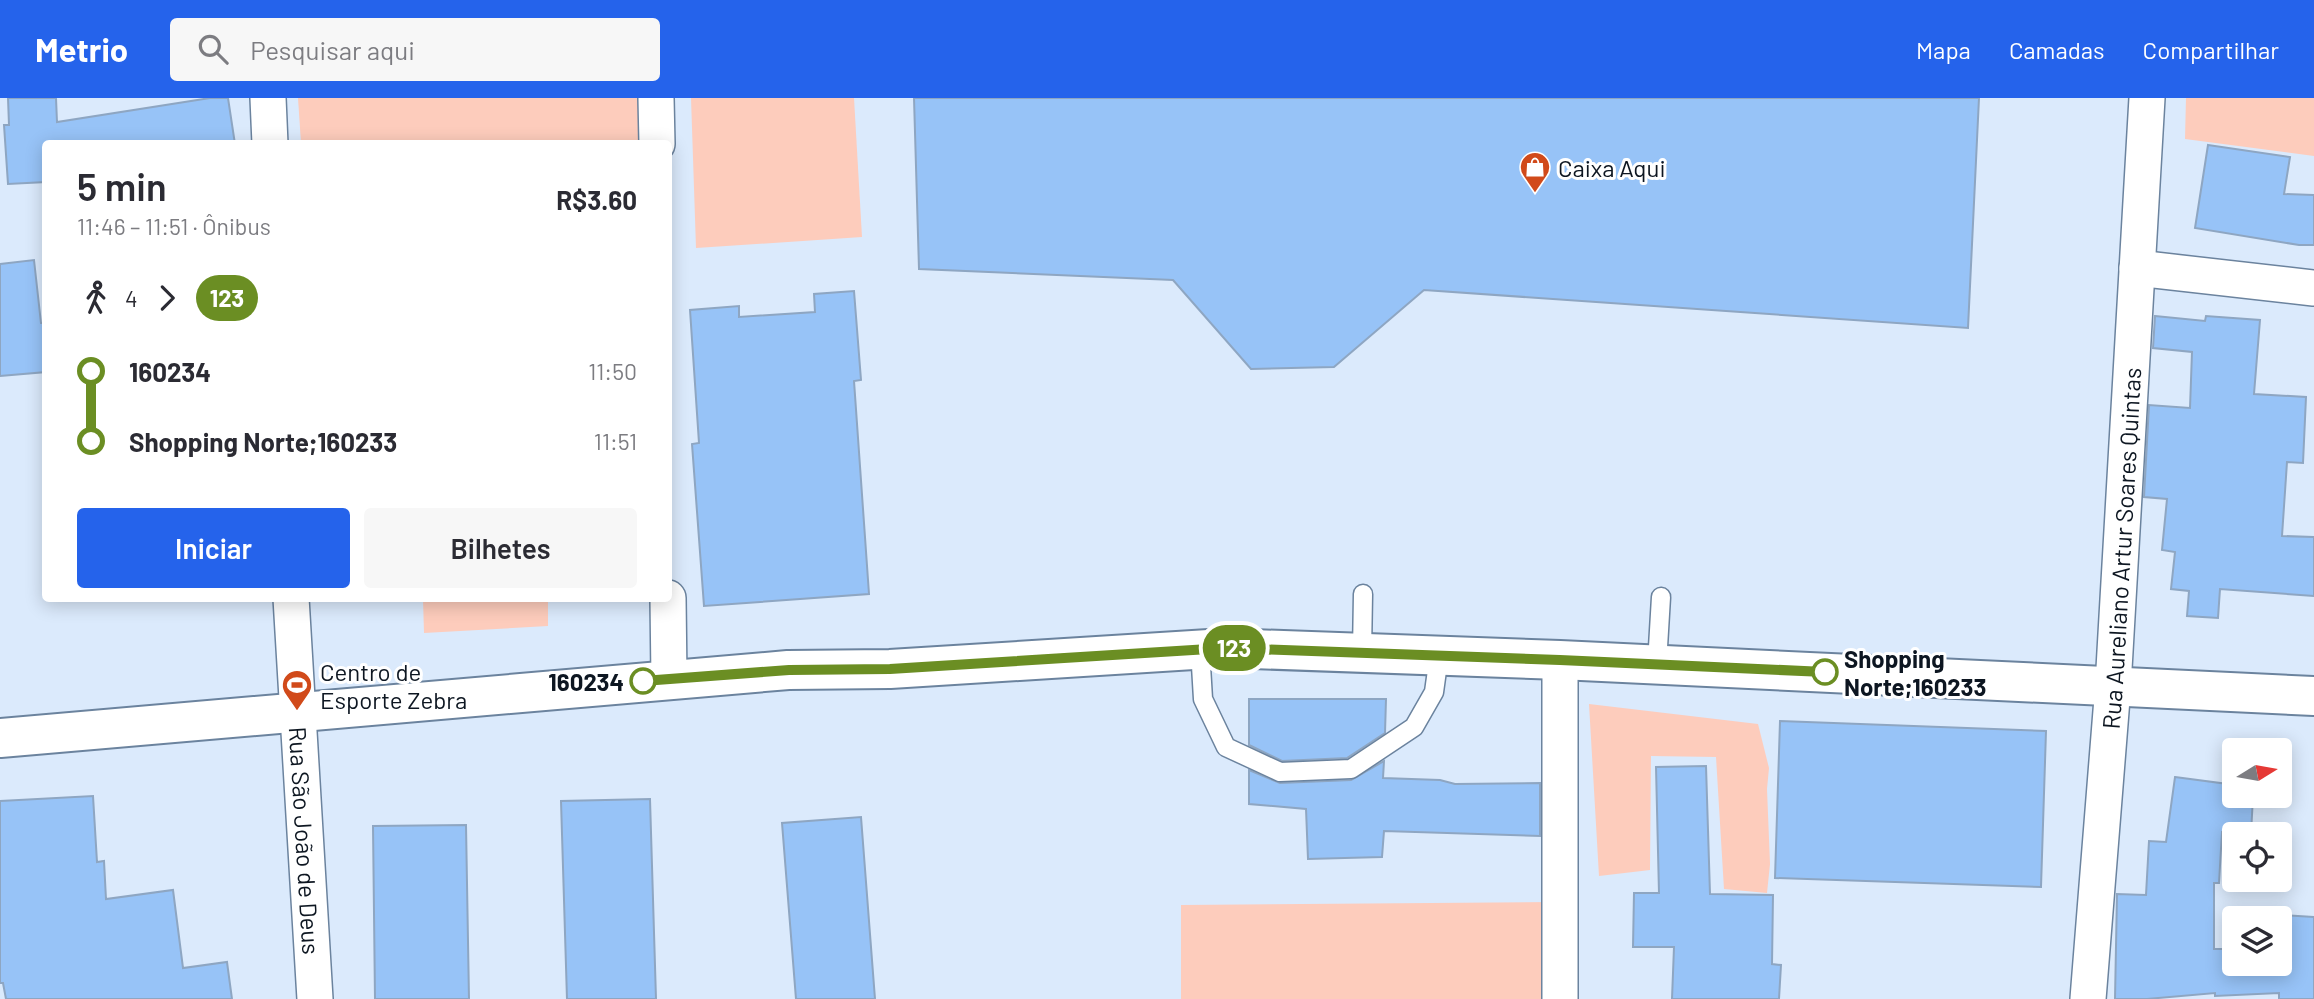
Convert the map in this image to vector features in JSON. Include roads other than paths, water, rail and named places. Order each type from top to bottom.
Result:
[{"type":"main road","points":[[0,738],[789,670],[890,669],[1225,648],[1657,664],[2314,696]]},
{"type":"street","points":[[268,98],[270,140]]},
{"type":"street","points":[[656,98],[657,140]]},
{"type":"street","name":"Rua Aureliano Artur Soares Quintas","points":[[2088,999],[2113,686],[2147,98]]},
{"type":"street","points":[[2137,268],[2314,288]]},
{"type":"street","name":"Rua São João de Deus","points":[[291,602],[315,999]]},
{"type":"street","points":[[668,602],[670,679]]},
{"type":"street","points":[[1560,660],[1560,999]]},
{"type":"lane","points":[[1362,652],[1363,594]]},
{"type":"lane","points":[[1657,664],[1661,597]]},
{"type":"lane","points":[[1200,649],[1203,699],[1226,747],[1280,772],[1351,769],[1414,727],[1434,692],[1439,656]]},
{"type":"place","name":"Caixa Aqui","points":[[1535,194]]},
{"type":"place","name":"Shopping Norte;160233","points":[[1825,672]]},
{"type":"place","name":"160234","points":[[643,681]]},
{"type":"place","name":"Centro de Esporte Zebra","points":[[297,712]]}]
